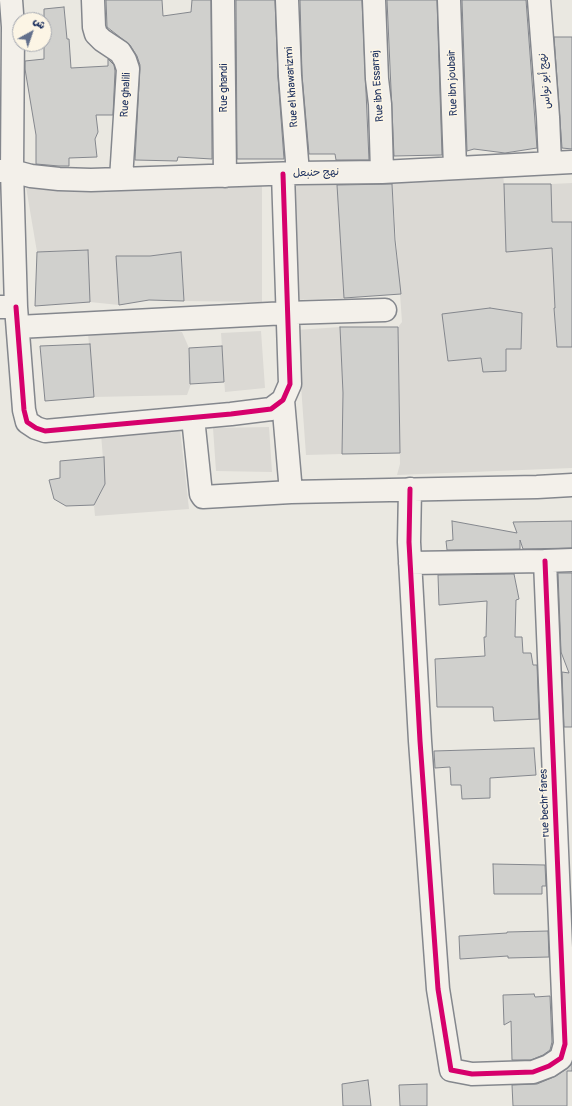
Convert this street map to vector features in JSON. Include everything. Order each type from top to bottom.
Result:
[{"type":"street","points":[[11,0],[6,27],[6,171],[11,314],[24,410],[27,422],[36,428],[45,430],[193,418],[271,409],[283,400]]},
{"type":"street","name":"Rue ghalili","points":[[93,0],[94,26],[96,34],[120,52],[128,69],[121,179]]},
{"type":"street","name":"Rue ghandi","points":[[223,0],[224,176]]},
{"type":"street","name":"Rue el khawarizmi","points":[[283,400],[290,384],[287,313],[291,174],[290,76],[287,0]]},
{"type":"street","name":"Rue ibn Essarraj","points":[[374,0],[382,172]]},
{"type":"street","name":"Rue ibn joubair","points":[[449,0],[455,167]]},
{"type":"street","name":"نهج أبو نواس","points":[[539,0],[550,163]]},
{"type":"street","name":"نهج حنبعل","points":[[6,171],[31,176],[59,179],[121,179],[382,172],[572,162]]},
{"type":"street","points":[[11,314],[287,313],[385,310]]},
{"type":"street","points":[[283,400],[291,492]]},
{"type":"street","points":[[193,418],[202,496],[206,497],[291,492],[572,485]]},
{"type":"street","points":[[410,489],[410,563],[572,560]]},
{"type":"street","name":"rue bechr fares","points":[[410,563],[420,748],[438,990],[451,1070],[472,1074],[533,1072],[549,1066],[561,1058],[565,1044],[545,561]]},
{"type":"shaded area","points":[[503,174],[506,252],[552,248],[554,289],[572,289],[572,309],[554,309],[557,346],[572,347],[572,468],[397,475],[400,464],[398,327],[402,322],[392,181]],"holes":[[[503,310],[522,313],[521,349],[506,349],[506,371],[481,358],[448,361],[443,315]]]},
{"type":"shaded area","points":[[262,179],[262,302],[184,301],[181,252],[150,256],[117,256],[119,305],[90,302],[88,250],[37,252],[26,187]]},
{"type":"shaded area","points":[[289,181],[337,181],[344,298],[293,300]]},
{"type":"shaded area","points":[[572,183],[572,222],[552,222],[551,184]]},
{"type":"shaded area","points":[[340,327],[343,393],[342,454],[306,455],[297,330]]},
{"type":"shaded area","points":[[261,331],[265,388],[225,392],[221,333]]},
{"type":"shaded area","points":[[182,332],[189,348],[191,384],[187,395],[94,397],[88,334]]},
{"type":"shaded area","points":[[269,427],[272,472],[216,471],[213,428]]},
{"type":"shaded area","points":[[180,429],[189,509],[95,516],[94,505],[105,483],[101,434]]},
{"type":"building","points":[[106,0],[162,0],[163,16],[191,12],[192,0],[211,0],[212,159],[178,157],[177,161],[135,160],[140,65],[137,56],[130,45],[107,27]]},
{"type":"building","points":[[236,0],[275,0],[278,77],[284,159],[237,159]]},
{"type":"building","points":[[300,0],[362,0],[369,160],[336,160],[335,154],[309,154],[302,75]]},
{"type":"building","points":[[387,0],[437,0],[442,155],[394,156]]},
{"type":"building","points":[[462,0],[526,0],[537,148],[505,153],[474,149],[467,151]]},
{"type":"building","points":[[64,7],[67,39],[69,39],[71,68],[108,66],[108,59],[114,65],[115,71],[113,115],[96,115],[98,132],[95,139],[97,157],[69,158],[69,166],[36,164],[36,135],[25,61],[44,59],[44,52],[52,52],[52,12],[44,12],[44,9]]},
{"type":"building","points":[[554,37],[572,37],[572,149],[562,148]]},
{"type":"building","points":[[392,184],[395,240],[401,294],[344,298],[337,185]]},
{"type":"building","points":[[504,184],[551,184],[552,222],[572,222],[572,347],[557,347],[552,248],[506,252]]},
{"type":"building","points":[[88,250],[90,302],[35,306],[37,252]]},
{"type":"building","points":[[181,252],[184,301],[149,300],[119,305],[116,256],[150,256]]},
{"type":"building","points":[[490,308],[522,313],[521,349],[506,349],[506,371],[483,372],[481,358],[448,361],[442,314]]},
{"type":"building","points":[[340,327],[398,327],[400,453],[342,454],[343,393]]},
{"type":"building","points":[[90,344],[94,397],[45,401],[40,346]]},
{"type":"building","points":[[222,346],[224,382],[190,384],[189,348]]},
{"type":"building","points":[[104,457],[105,484],[94,505],[66,506],[54,499],[49,480],[60,478],[60,461]]},
{"type":"building","points":[[452,521],[517,533],[513,522],[572,521],[572,548],[523,549],[520,540],[520,549],[447,550],[446,541],[453,540]]},
{"type":"building","points":[[558,573],[572,573],[572,727],[564,727],[562,672],[569,673],[561,652]]},
{"type":"building","points":[[514,574],[519,599],[516,600],[515,637],[522,637],[523,653],[531,653],[533,665],[537,665],[539,719],[494,721],[493,707],[437,707],[435,659],[485,656],[484,637],[486,637],[487,601],[439,605],[438,575]]},
{"type":"building","points":[[534,748],[536,775],[490,778],[490,798],[462,799],[461,785],[451,785],[450,767],[435,768],[434,751]]},
{"type":"building","points":[[493,864],[545,865],[546,886],[542,886],[542,894],[494,894]]},
{"type":"building","points":[[548,931],[549,957],[508,958],[508,956],[460,959],[459,936],[507,932]]},
{"type":"building","points":[[534,994],[535,997],[550,996],[552,1042],[550,1050],[531,1060],[512,1060],[511,1021],[504,1025],[503,995]]},
{"type":"building","points":[[572,1063],[572,1071],[567,1071],[567,1106],[513,1106],[512,1085],[537,1084],[556,1076],[568,1068]]},
{"type":"building","points":[[368,1080],[371,1106],[343,1106],[342,1084]]},
{"type":"building","points":[[427,1084],[427,1106],[400,1106],[399,1085]]},
{"type":"cycle path","points":[[16,307],[24,410],[27,422],[36,428],[45,431],[271,409],[283,400],[290,384],[283,174]]},
{"type":"cycle path","points":[[410,489],[409,542],[420,741],[438,989],[451,1070],[472,1074],[533,1072],[549,1066],[561,1058],[565,1044],[545,561]]}]
